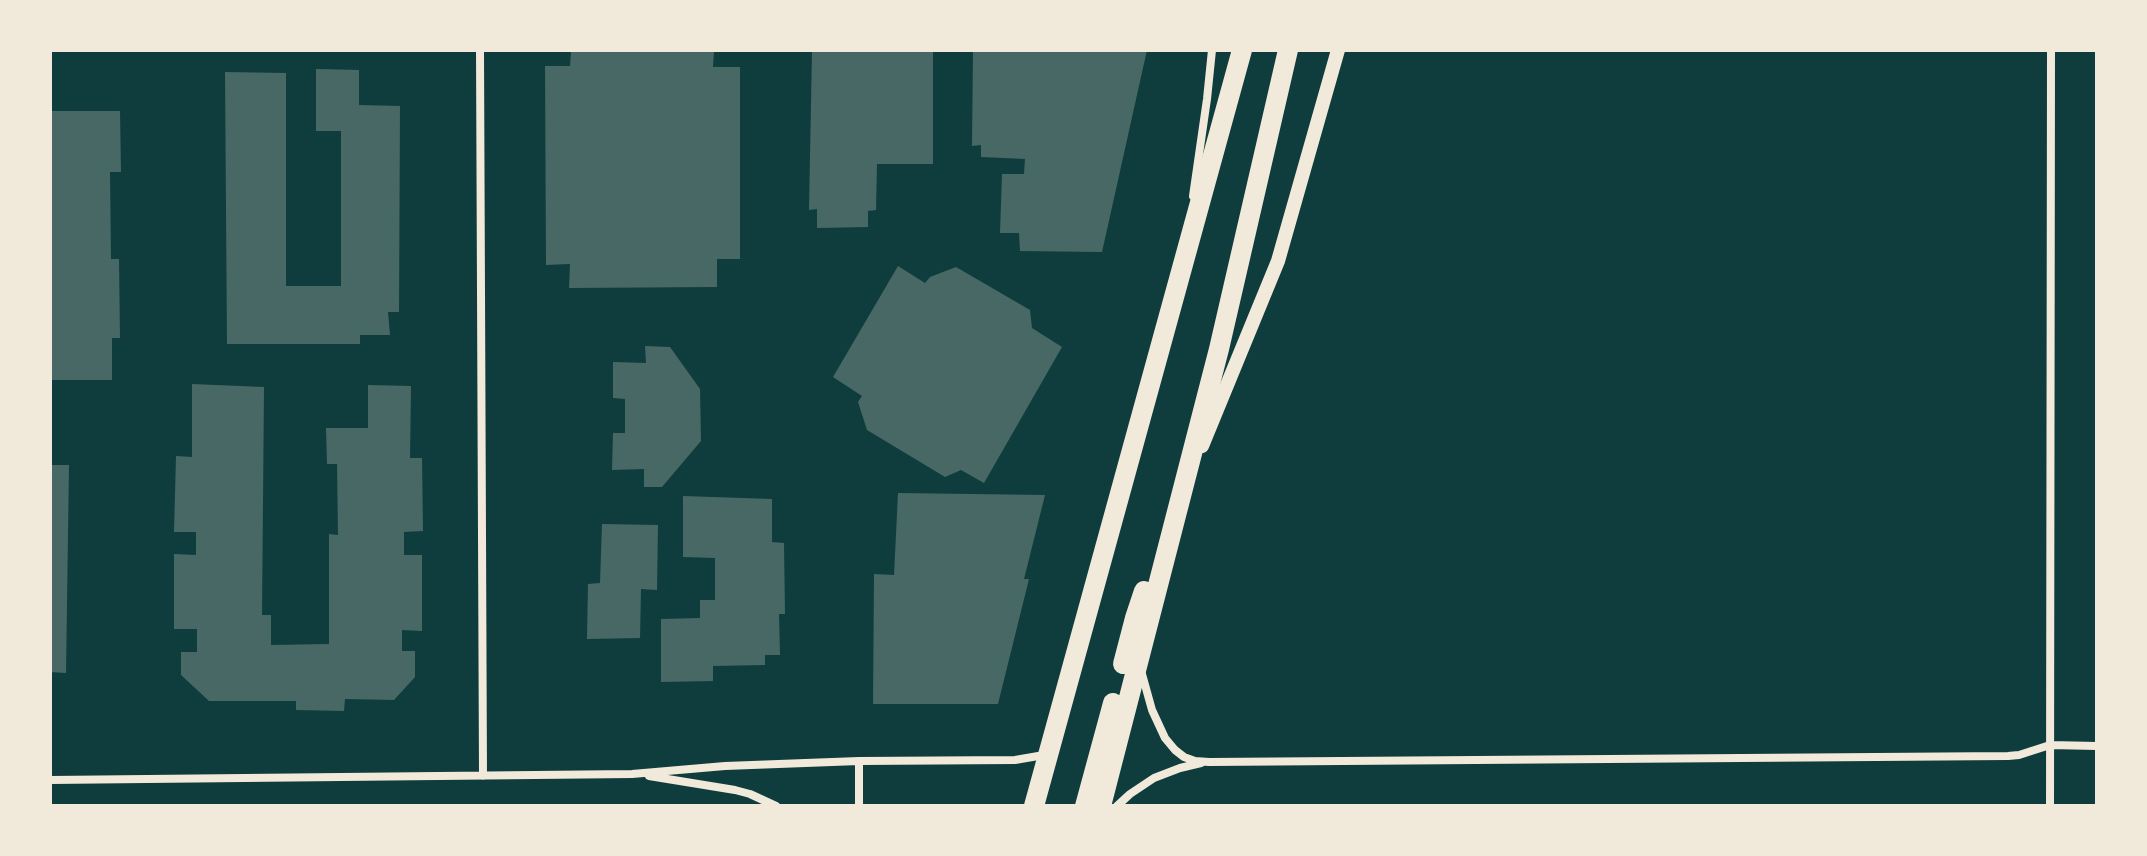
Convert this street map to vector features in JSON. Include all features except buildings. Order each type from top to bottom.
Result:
[{"type":"main road","points":[[1034,806],[1242,50]]},
{"type":"main road","points":[[1101,806],[1219,349],[1288,50]]},
{"type":"main road","points":[[1085,806],[1135,618],[1150,576],[1171,533]]},
{"type":"street","points":[[480,50],[483,776]]},
{"type":"street","points":[[1180,499],[1278,261],[1338,50]]},
{"type":"street","points":[[2050,806],[2051,50]]},
{"type":"street","points":[[1182,263],[1207,99],[1211,51]]},
{"type":"street","points":[[1139,658],[1152,710],[1165,738],[1184,757],[1195,761],[2008,756],[2050,745],[2097,746]]},
{"type":"street","points":[[50,780],[632,774],[725,766],[859,761],[1015,760],[1049,754]]},
{"type":"street","points":[[859,761],[859,806]]},
{"type":"street","points":[[1117,806],[1154,778],[1209,762]]},
{"type":"street","points":[[632,774],[735,790],[776,806]]}]
